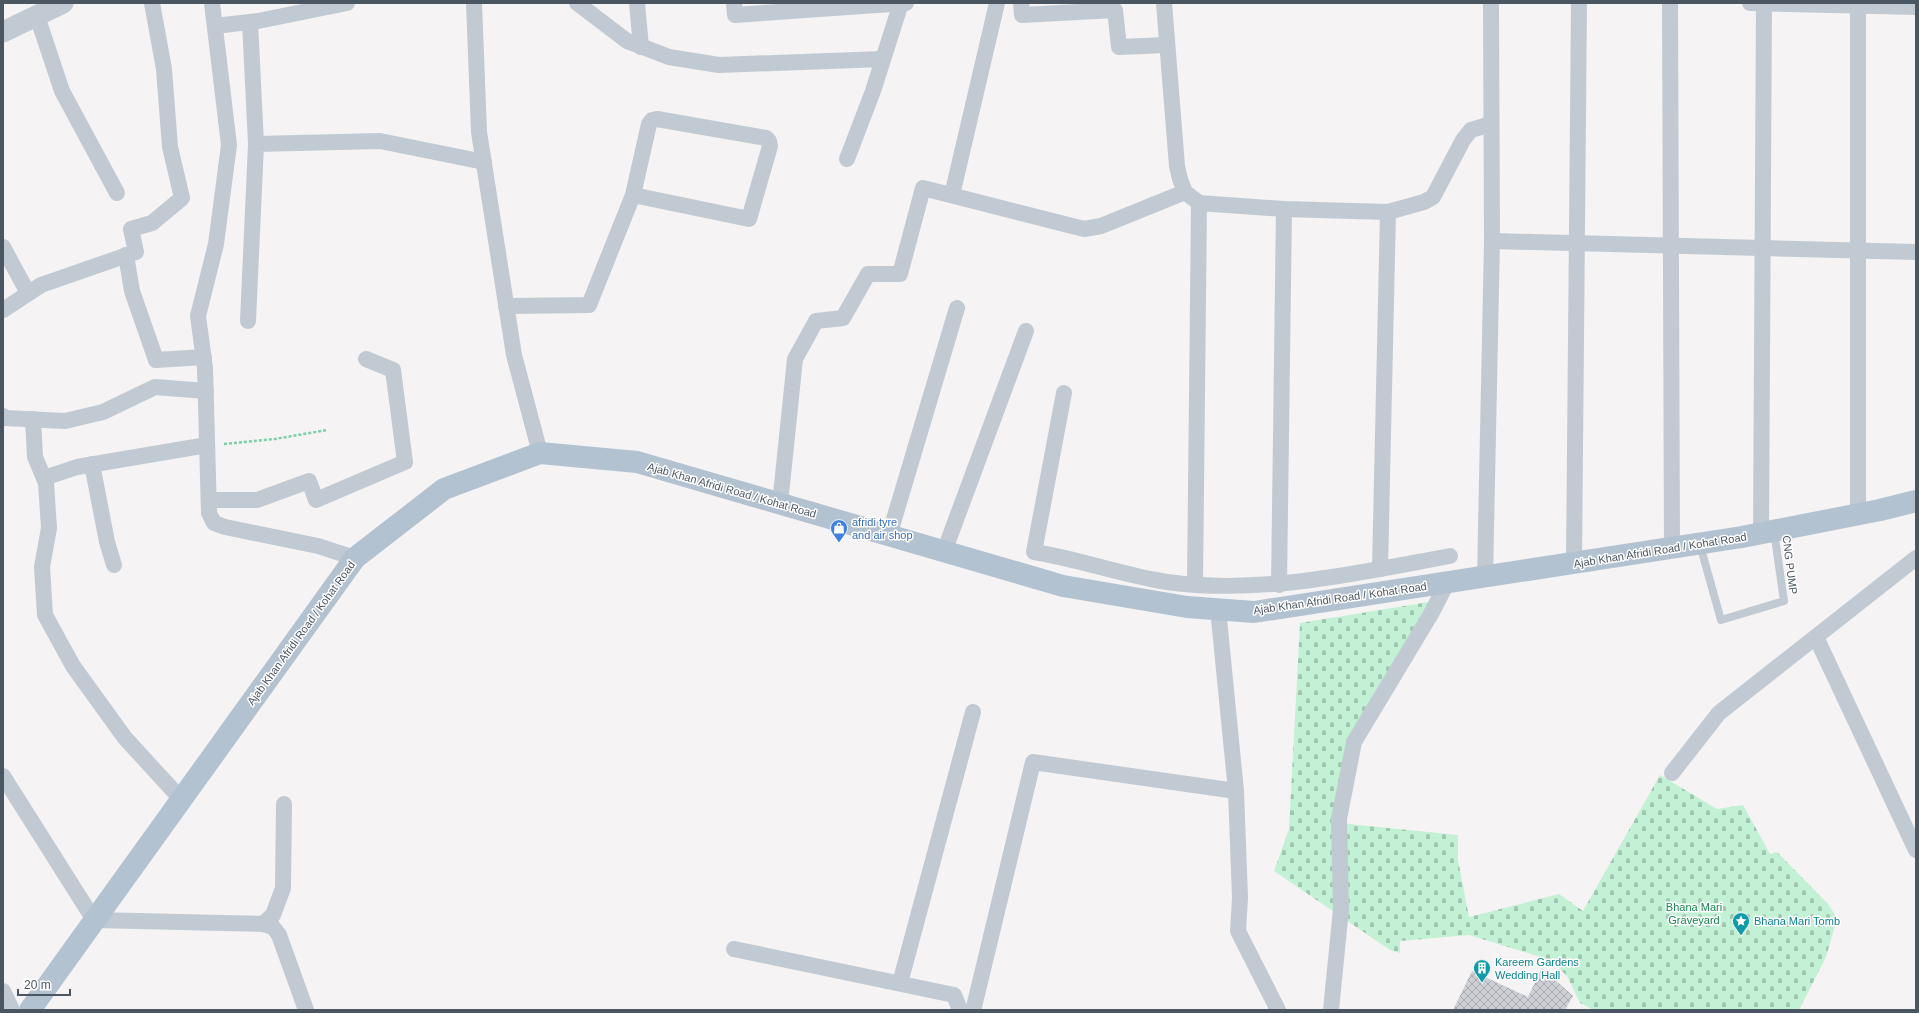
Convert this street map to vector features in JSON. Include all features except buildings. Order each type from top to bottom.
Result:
[{"type":"main road","name":"Ajab Khan Afridi Road / Kohat Road","points":[[30,1010],[355,558],[444,489],[540,453],[637,462],[1063,586],[1187,607],[1254,612],[1768,532],[1858,515],[1916,501]]},
{"type":"street","points":[[3,32],[63,3]]},
{"type":"street","points":[[3,310],[41,285],[136,252],[131,229],[152,223],[182,198],[170,147],[164,69],[152,3]]},
{"type":"street","points":[[212,3],[229,145],[216,244],[198,316],[204,357],[206,391],[209,513],[214,523],[225,527],[318,546],[355,558]]},
{"type":"street","points":[[215,26],[250,22],[347,3]]},
{"type":"street","points":[[474,3],[479,132],[514,355],[540,453]]},
{"type":"street","points":[[577,3],[627,41],[669,57],[719,65],[883,59]]},
{"type":"street","points":[[637,3],[641,46]]},
{"type":"street","points":[[734,3],[735,15],[906,3]]},
{"type":"street","points":[[847,159],[873,92],[901,3]]},
{"type":"street","points":[[952,195],[997,3]]},
{"type":"street","points":[[1021,3],[1022,15],[1115,10],[1119,47],[1167,45]]},
{"type":"street","points":[[1164,3],[1177,166],[1180,179],[1186,192],[1199,203],[1284,209],[1388,212],[1424,202],[1433,197],[1463,140],[1471,130],[1491,124]]},
{"type":"street","points":[[1485,577],[1492,241],[1491,3]]},
{"type":"street","points":[[1574,563],[1579,3]]},
{"type":"street","points":[[1670,3],[1672,548]]},
{"type":"street","points":[[1750,3],[1916,7]]},
{"type":"street","points":[[1764,3],[1762,248],[1768,532]]},
{"type":"street","points":[[1858,515],[1858,250],[1868,5]]},
{"type":"street","points":[[37,16],[62,91],[117,193]]},
{"type":"street","points":[[248,321],[256,144],[250,22]]},
{"type":"street","points":[[506,306],[589,305],[633,195],[649,124],[652,120],[657,119],[766,138],[769,141],[770,146],[749,219],[633,195]]},
{"type":"street","points":[[256,144],[380,141],[484,162]]},
{"type":"street","points":[[780,504],[795,359],[816,321],[843,318],[868,274],[900,274],[922,188],[1084,229],[1101,226],[1186,192]]},
{"type":"street","points":[[1195,584],[1199,203]]},
{"type":"street","points":[[1279,585],[1284,209]]},
{"type":"street","points":[[1380,569],[1388,212]]},
{"type":"street","points":[[1492,241],[1916,252]]},
{"type":"street","points":[[3,247],[28,294]]},
{"type":"street","points":[[126,255],[132,291],[156,360],[204,357]]},
{"type":"street","points":[[889,536],[957,308]]},
{"type":"street","points":[[944,552],[1026,331]]},
{"type":"street","points":[[209,500],[257,500],[309,481],[316,500],[405,462],[393,370],[366,359]]},
{"type":"street","points":[[3,416],[65,421],[103,412],[155,387],[206,391]]},
{"type":"street","points":[[1064,393],[1034,552],[1061,556],[1125,574],[1195,584],[1279,585],[1450,556]]},
{"type":"street","points":[[33,419],[35,457],[46,483],[49,528],[42,567],[45,615],[73,666],[125,738],[181,799]]},
{"type":"street","points":[[44,478],[77,467],[207,445]]},
{"type":"street","points":[[92,464],[107,542],[114,565]]},
{"type":"street","points":[[1672,773],[1719,713],[1816,636],[1915,565]]},
{"type":"street","points":[[1331,1010],[1342,909],[1339,819],[1354,742],[1431,614],[1448,581]]},
{"type":"street","points":[[1218,609],[1236,791],[1240,898],[1238,931],[1278,1010]]},
{"type":"street","points":[[1816,636],[1916,850]]},
{"type":"street","points":[[900,983],[973,712]]},
{"type":"street","points":[[972,1010],[974,1007],[1033,762],[1236,791]]},
{"type":"street","points":[[3,776],[94,920],[263,924],[274,927],[279,935],[306,1010]]},
{"type":"street","points":[[263,924],[273,915],[283,888],[284,804]]},
{"type":"street","points":[[734,948],[954,995],[960,1010]]},
{"type":"street","points":[[3,991],[12,1010]]},
{"type":"lane","name":"CNG PUMP","points":[[1700,543],[1721,620],[1784,601],[1768,532]]},
{"type":"path","points":[[207,445],[275,439],[327,430]]},
{"type":"green space","name":"Bhana Mari Graveyard","points":[[1447,599],[1354,742],[1339,823],[1458,835],[1458,860],[1469,917],[1559,894],[1583,911],[1660,775],[1717,809],[1743,805],[1770,854],[1777,852],[1828,904],[1837,918],[1826,957],[1799,1010],[1594,1010],[1580,1003],[1567,976],[1551,960],[1469,935],[1400,941],[1400,953],[1390,950],[1274,871],[1289,829],[1300,623]]},
{"type":"place","name":"afridi tyre and air shop","points":[[839,543]]},
{"type":"place","name":"Bhana Mari Tomb","points":[[1741,936]]},
{"type":"place","name":"Kareem Gardens Wedding Hall","points":[[1482,983]]}]
